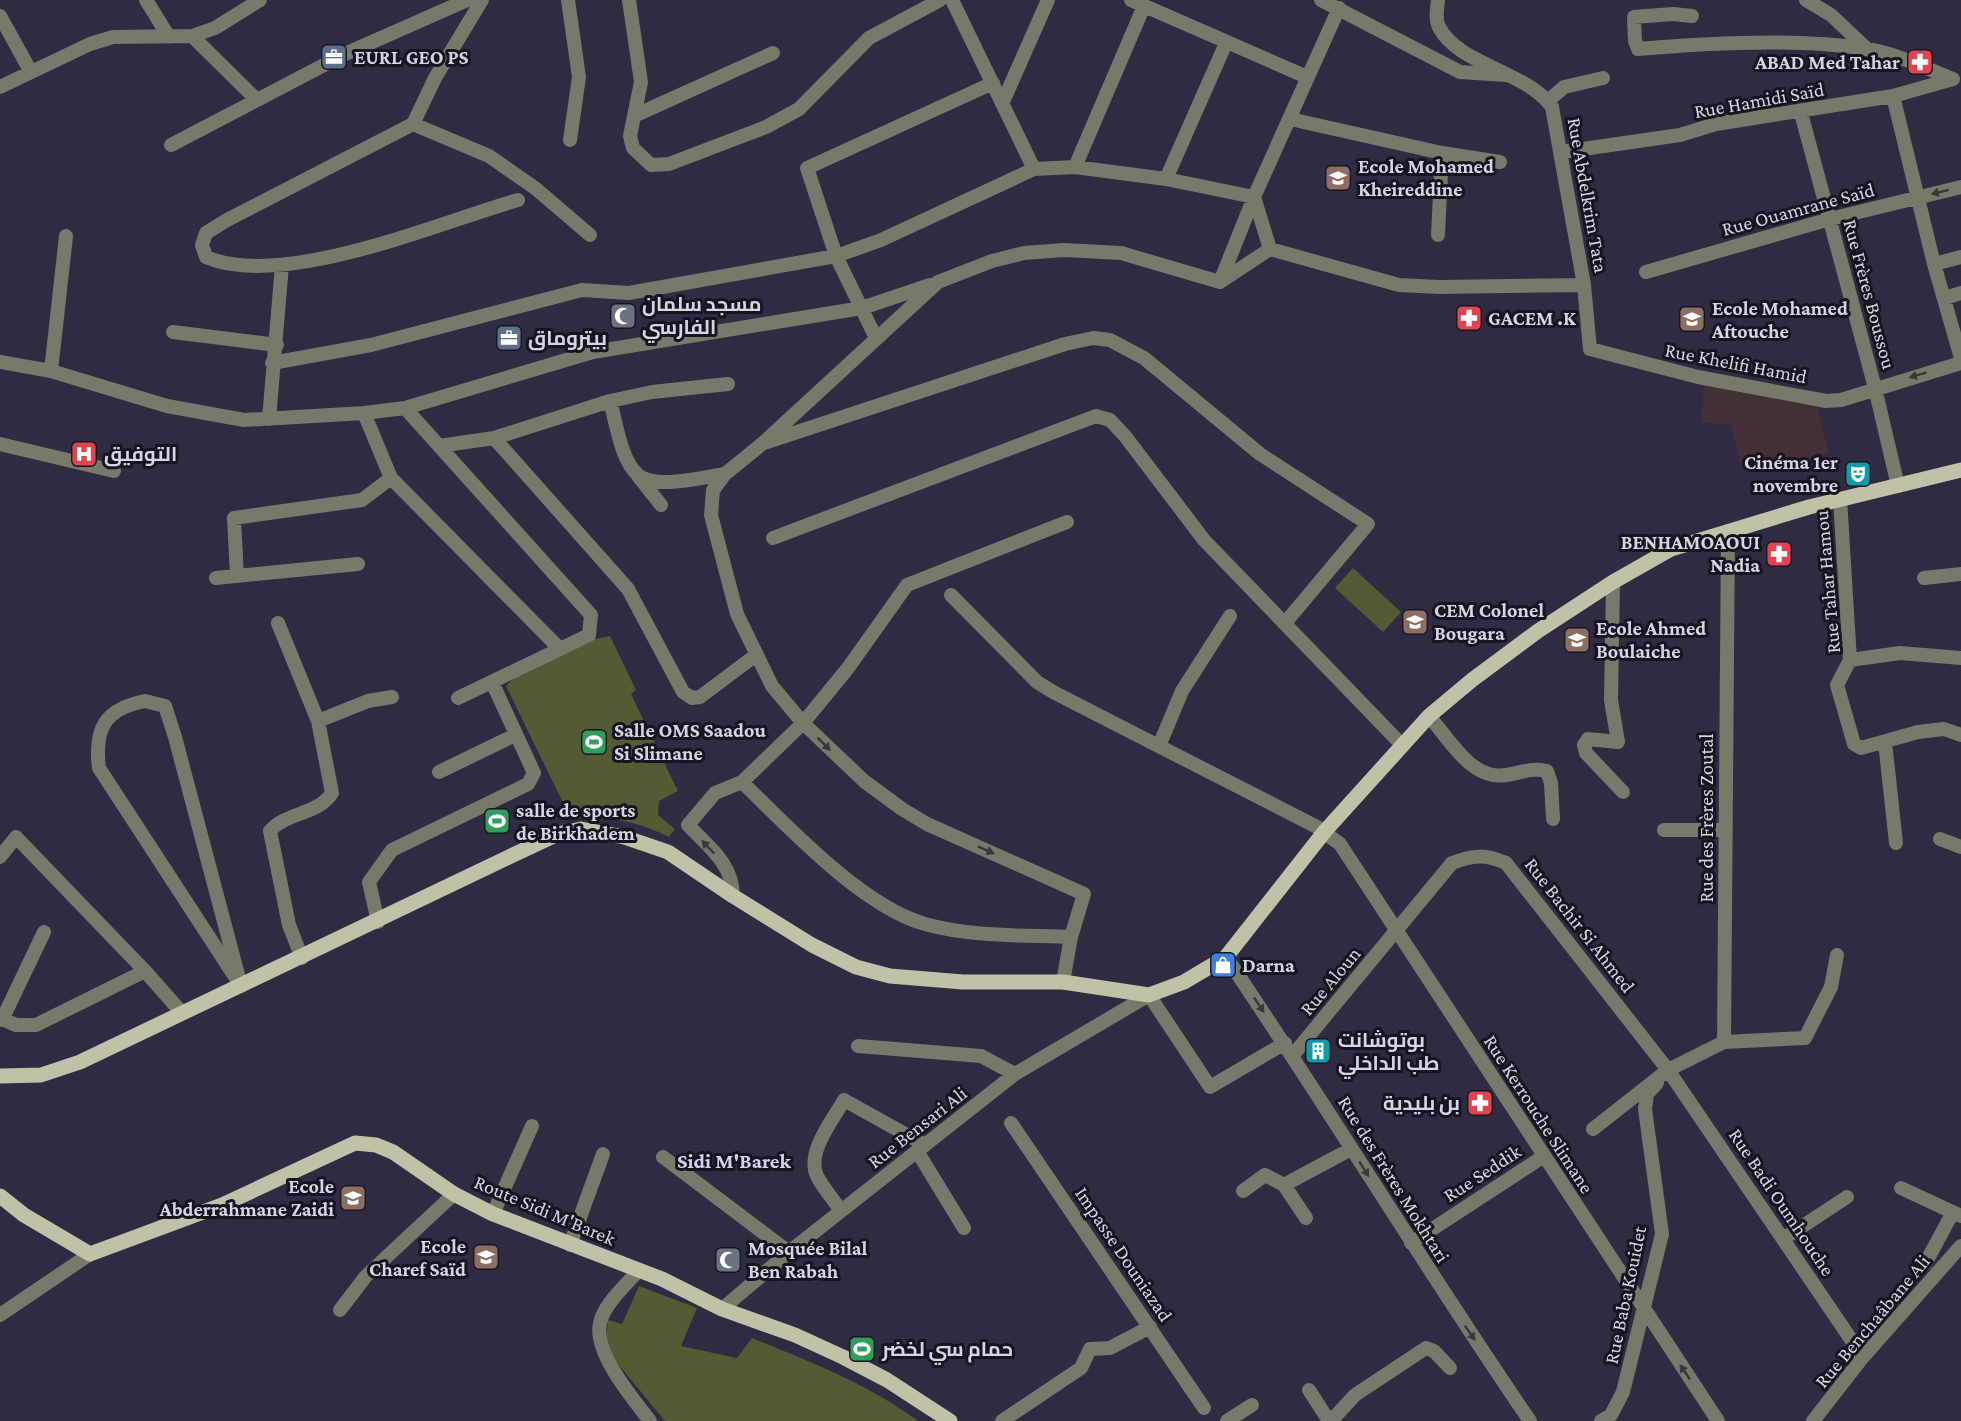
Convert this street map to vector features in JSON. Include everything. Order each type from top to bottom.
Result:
[{"type":"main road","points":[[0,1076],[41,1075],[80,1062],[378,922],[558,834],[582,829],[624,837],[668,852],[732,896],[812,945],[856,967],[890,976],[963,982],[1063,982],[1149,995],[1209,969],[1226,957],[1325,831],[1401,744],[1429,716],[1472,680],[1538,631],[1613,582],[1671,549],[1840,499],[1961,470]]},
{"type":"main road","name":"Route Sidi M'Barek","points":[[90,1254],[222,1205],[355,1143],[376,1145],[393,1152],[454,1194],[493,1214],[662,1279],[722,1309],[795,1335],[887,1380],[950,1421]]},
{"type":"main road","points":[[0,1196],[24,1215],[90,1254]]},
{"type":"street","points":[[146,0],[169,37]]},
{"type":"street","points":[[0,87],[90,44],[113,37],[192,36],[215,28],[260,0]]},
{"type":"street","points":[[171,145],[345,54],[467,0]]},
{"type":"street","points":[[482,0],[435,78],[413,124],[206,233],[202,245],[206,257],[224,265],[282,266],[328,258],[518,200]]},
{"type":"street","points":[[568,0],[579,77],[570,140]]},
{"type":"street","points":[[628,0],[641,82],[630,136],[633,148],[651,165],[669,164],[680,160],[766,127],[799,109],[869,38],[940,0]]},
{"type":"street","points":[[952,0],[1034,169]]},
{"type":"street","points":[[1002,104],[1048,0]]},
{"type":"street","points":[[1321,0],[1460,72],[1511,75]]},
{"type":"street","name":"Rue Abdelkrim Tata","points":[[1438,0],[1438,26],[1444,35],[1469,54],[1511,75],[1548,101],[1552,107],[1562,152],[1584,285],[1590,349]]},
{"type":"street","points":[[1806,0],[1831,15],[1867,49]]},
{"type":"street","points":[[1074,167],[1137,3],[1307,77]]},
{"type":"street","points":[[1220,282],[1254,197],[1339,8]]},
{"type":"street","points":[[1692,16],[1672,14],[1634,17],[1635,41],[1638,49],[1685,45],[1798,44],[1867,49],[1957,78]]},
{"type":"street","points":[[0,16],[31,72]]},
{"type":"street","points":[[192,36],[256,100]]},
{"type":"street","points":[[1166,179],[1226,43]]},
{"type":"street","points":[[636,115],[773,53]]},
{"type":"street","points":[[1548,101],[1564,87],[1603,78]]},
{"type":"street","name":"Rue Hamidi Saïd","points":[[1562,152],[1680,135],[1716,124],[1762,116],[1801,113],[1893,96],[1957,78]]},
{"type":"street","points":[[876,338],[836,255],[807,168],[993,83]]},
{"type":"street","points":[[1893,96],[1934,264],[1961,357]]},
{"type":"street","name":"Rue Frères Boussou","points":[[1801,113],[1875,388],[1898,486]]},
{"type":"street","points":[[1290,119],[1442,153],[1500,162]]},
{"type":"street","points":[[413,124],[489,156],[535,188],[590,235]]},
{"type":"street","points":[[1438,235],[1442,153]]},
{"type":"street","points":[[272,363],[371,345],[582,290],[629,293],[836,255],[881,240],[1034,169],[1074,167],[1166,179],[1254,197]]},
{"type":"street","name":"Rue Ouamrane Saïd","points":[[1646,272],[1830,219],[1961,187]]},
{"type":"street","points":[[1254,197],[1270,249]]},
{"type":"street","points":[[51,371],[66,236]]},
{"type":"street","points":[[0,362],[51,371],[167,406],[244,420],[269,419],[405,408],[593,352],[862,308],[1023,253],[1064,250],[1121,253],[1220,282],[1270,249],[1399,285],[1439,287],[1584,285]]},
{"type":"street","points":[[1934,264],[1961,257]]},
{"type":"street","points":[[269,419],[282,266]]},
{"type":"street","points":[[938,282],[762,444],[725,474],[713,490],[711,515],[737,615],[772,686],[803,723],[864,781],[911,814],[1084,894],[1071,937],[1063,982]]},
{"type":"street","points":[[1945,298],[1961,293]]},
{"type":"street","points":[[172,332],[277,345]]},
{"type":"street","points":[[762,444],[1065,344],[1093,338],[1110,340],[1144,358],[1260,454],[1368,524],[1285,623]]},
{"type":"street","name":"Rue Khelifi Hamid","points":[[1590,349],[1698,377],[1826,400],[1840,400],[1961,363]]},
{"type":"street","points":[[439,446],[494,438],[610,401],[652,392],[728,384]]},
{"type":"street","points":[[610,401],[623,452],[661,506]]},
{"type":"street","points":[[405,408],[591,615],[589,635],[458,698]]},
{"type":"street","points":[[364,413],[392,478],[559,648]]},
{"type":"street","points":[[773,538],[1096,416],[1110,420],[1125,436],[1204,540],[1401,744]]},
{"type":"street","points":[[494,438],[628,589],[683,692],[692,698],[700,697],[756,655]]},
{"type":"street","points":[[0,444],[114,471]]},
{"type":"street","points":[[638,476],[658,482],[725,474]]},
{"type":"street","points":[[237,576],[234,518],[362,500],[392,478]]},
{"type":"street","name":"Rue Tahar Hamou","points":[[1840,499],[1851,660],[1900,653],[1961,657]]},
{"type":"street","points":[[732,896],[733,880],[726,865],[688,825],[715,793],[742,782],[803,723],[848,668],[907,585],[1067,522]]},
{"type":"street","name":"Rue des Frères Zoutal","points":[[1724,1042],[1728,531]]},
{"type":"street","points":[[216,579],[358,564]]},
{"type":"street","points":[[1924,578],[1961,574]]},
{"type":"street","points":[[1613,582],[1611,700],[1618,741],[1588,740],[1584,746],[1586,753],[1623,792]]},
{"type":"street","name":"Rue Kerrouche Slimane","points":[[951,595],[1037,681],[1325,831],[1340,844],[1718,1421]]},
{"type":"street","points":[[1159,746],[1182,692],[1230,616]]},
{"type":"street","points":[[278,623],[318,721],[332,793],[320,806],[276,824],[270,831],[289,925],[302,958]]},
{"type":"street","points":[[1851,660],[1840,675],[1837,685],[1854,744],[1861,747],[1918,732],[1944,729],[1961,735]]},
{"type":"street","points":[[378,922],[369,882],[392,850],[528,784],[533,779],[534,773],[492,682]]},
{"type":"street","points":[[318,721],[368,701],[392,697]]},
{"type":"street","points":[[145,701],[165,706],[241,986],[99,768],[96,744],[104,723],[125,705],[145,701]]},
{"type":"street","points":[[1429,716],[1477,771],[1503,776],[1539,768],[1547,771],[1551,783],[1553,819]]},
{"type":"street","points":[[440,772],[515,735]]},
{"type":"street","points":[[1885,742],[1896,843]]},
{"type":"street","points":[[742,782],[794,832],[862,891],[923,924],[962,931],[1071,937]]},
{"type":"street","points":[[1664,830],[1725,830]]},
{"type":"street","points":[[0,857],[16,837],[145,971],[182,1013]]},
{"type":"street","points":[[1940,839],[1961,848]]},
{"type":"street","name":"Rue Bachir Si Ahmed","points":[[1397,932],[1452,863],[1470,856],[1488,856],[1506,863],[1668,1070]]},
{"type":"street","points":[[44,932],[1,1019],[16,1025],[36,1025],[145,971]]},
{"type":"street","name":"Rue Aloun","points":[[1293,1055],[1397,932]]},
{"type":"street","points":[[1593,1129],[1668,1070],[1724,1042],[1805,1038],[1831,987],[1837,955]]},
{"type":"street","name":"Rue des Frères Mokhtari","points":[[1226,957],[1293,1055],[1411,1243],[1530,1421]]},
{"type":"street","points":[[1149,995],[1210,1087],[1285,1043]]},
{"type":"street","name":"Rue Bensari Ali","points":[[722,1309],[789,1252],[1015,1074],[1149,995]]},
{"type":"street","points":[[858,1046],[981,1056],[1015,1074]]},
{"type":"street","name":"Rue Badi Oumhouche","points":[[1668,1070],[1863,1357]]},
{"type":"street","name":"Rue Baba Kouidet","points":[[1601,1421],[1611,1415],[1621,1398],[1662,1234],[1645,1109],[1647,1094],[1668,1070]]},
{"type":"street","points":[[841,1211],[817,1176],[814,1164],[816,1152],[844,1100],[921,1148],[964,1228]]},
{"type":"street","name":"Impasse Douniazad","points":[[1011,1123],[1204,1408]]},
{"type":"street","points":[[493,1214],[532,1126]]},
{"type":"street","points":[[1284,1185],[1351,1149]]},
{"type":"street","points":[[570,1245],[603,1154]]},
{"type":"street","points":[[663,1156],[789,1252]]},
{"type":"street","name":"Rue Seddik","points":[[1411,1243],[1544,1156]]},
{"type":"street","points":[[1243,1191],[1265,1175],[1284,1185],[1306,1218]]},
{"type":"street","points":[[1901,1188],[1957,1214],[1925,1263]]},
{"type":"street","points":[[340,1310],[366,1276],[454,1194]]},
{"type":"street","points":[[1783,1239],[1847,1197]]},
{"type":"street","name":"Rue Benchaâbane Ali","points":[[1813,1421],[1863,1357],[1961,1246]]},
{"type":"street","name":"Route Sidi M'Barek","points":[[0,1315],[90,1254]]},
{"type":"street","points":[[638,1271],[603,1314],[599,1324],[599,1338],[604,1354],[650,1421]]},
{"type":"street","points":[[1002,1421],[1081,1368],[1090,1349],[1110,1348],[1149,1328]]},
{"type":"street","points":[[1309,1390],[1330,1421],[1355,1395],[1426,1348],[1434,1351],[1450,1368]]},
{"type":"street","points":[[1227,1421],[1252,1405]]},
{"type":"shaded area","points":[[1704,383],[1817,407],[1829,453],[1766,471],[1763,459],[1740,464],[1731,425],[1701,422]]},
{"type":"green space","points":[[1353,568],[1401,612],[1383,632],[1335,588]]},
{"type":"green space","name":"Salle OMS Saadou Si Slimane","points":[[610,636],[636,690],[631,694],[678,791],[659,801],[658,815],[675,829],[669,837],[621,820],[571,819],[506,686],[516,676],[590,640]]},
{"type":"green space","points":[[639,1286],[697,1308],[681,1346],[737,1358],[752,1338],[858,1385],[918,1421],[665,1421],[613,1358],[606,1339],[608,1320],[622,1324]]},
{"type":"place","name":"EURL GEO PS","points":[[334,57]]},
{"type":"place","name":"ABAD Med Tahar","points":[[1920,62]]},
{"type":"place","name":"Ecole Mohamed Kheireddine","points":[[1338,178]]},
{"type":"place","name":"مسجد سلمان الفارسي","points":[[623,316]]},
{"type":"place","name":"GACEM .K","points":[[1469,318]]},
{"type":"place","name":"Ecole Mohamed Aftouche","points":[[1692,319]]},
{"type":"place","name":"بيتروماق","points":[[509,338]]},
{"type":"place","name":"التوفيق","points":[[84,454]]},
{"type":"place","name":"Cinéma 1er novembre","points":[[1858,474]]},
{"type":"place","name":"BENHAMOAOUI Nadia","points":[[1779,554]]},
{"type":"place","name":"CEM Colonel Bougara","points":[[1415,622]]},
{"type":"place","name":"Ecole Ahmed Boulaiche","points":[[1577,640]]},
{"type":"place","name":"Salle OMS Saadou Si Slimane","points":[[594,742]]},
{"type":"place","name":"salle de sports de Birkhadem","points":[[497,821]]},
{"type":"place","name":"Darna","points":[[1223,965]]},
{"type":"place","name":"بوتوشانت طب الداخلي","points":[[1318,1051]]},
{"type":"place","name":"بن بليدية","points":[[1480,1103]]},
{"type":"place","name":"Ecole Abderrahmane Zaidi","points":[[353,1198]]},
{"type":"place","name":"Ecole Charef Saïd","points":[[486,1257]]},
{"type":"place","name":"Mosquée Bilal Ben Rabah","points":[[728,1260]]},
{"type":"place","name":"حمام سي لخضر","points":[[862,1349]]},
{"type":"district","name":"Sidi M'Barek","points":[[734,1161]]}]
